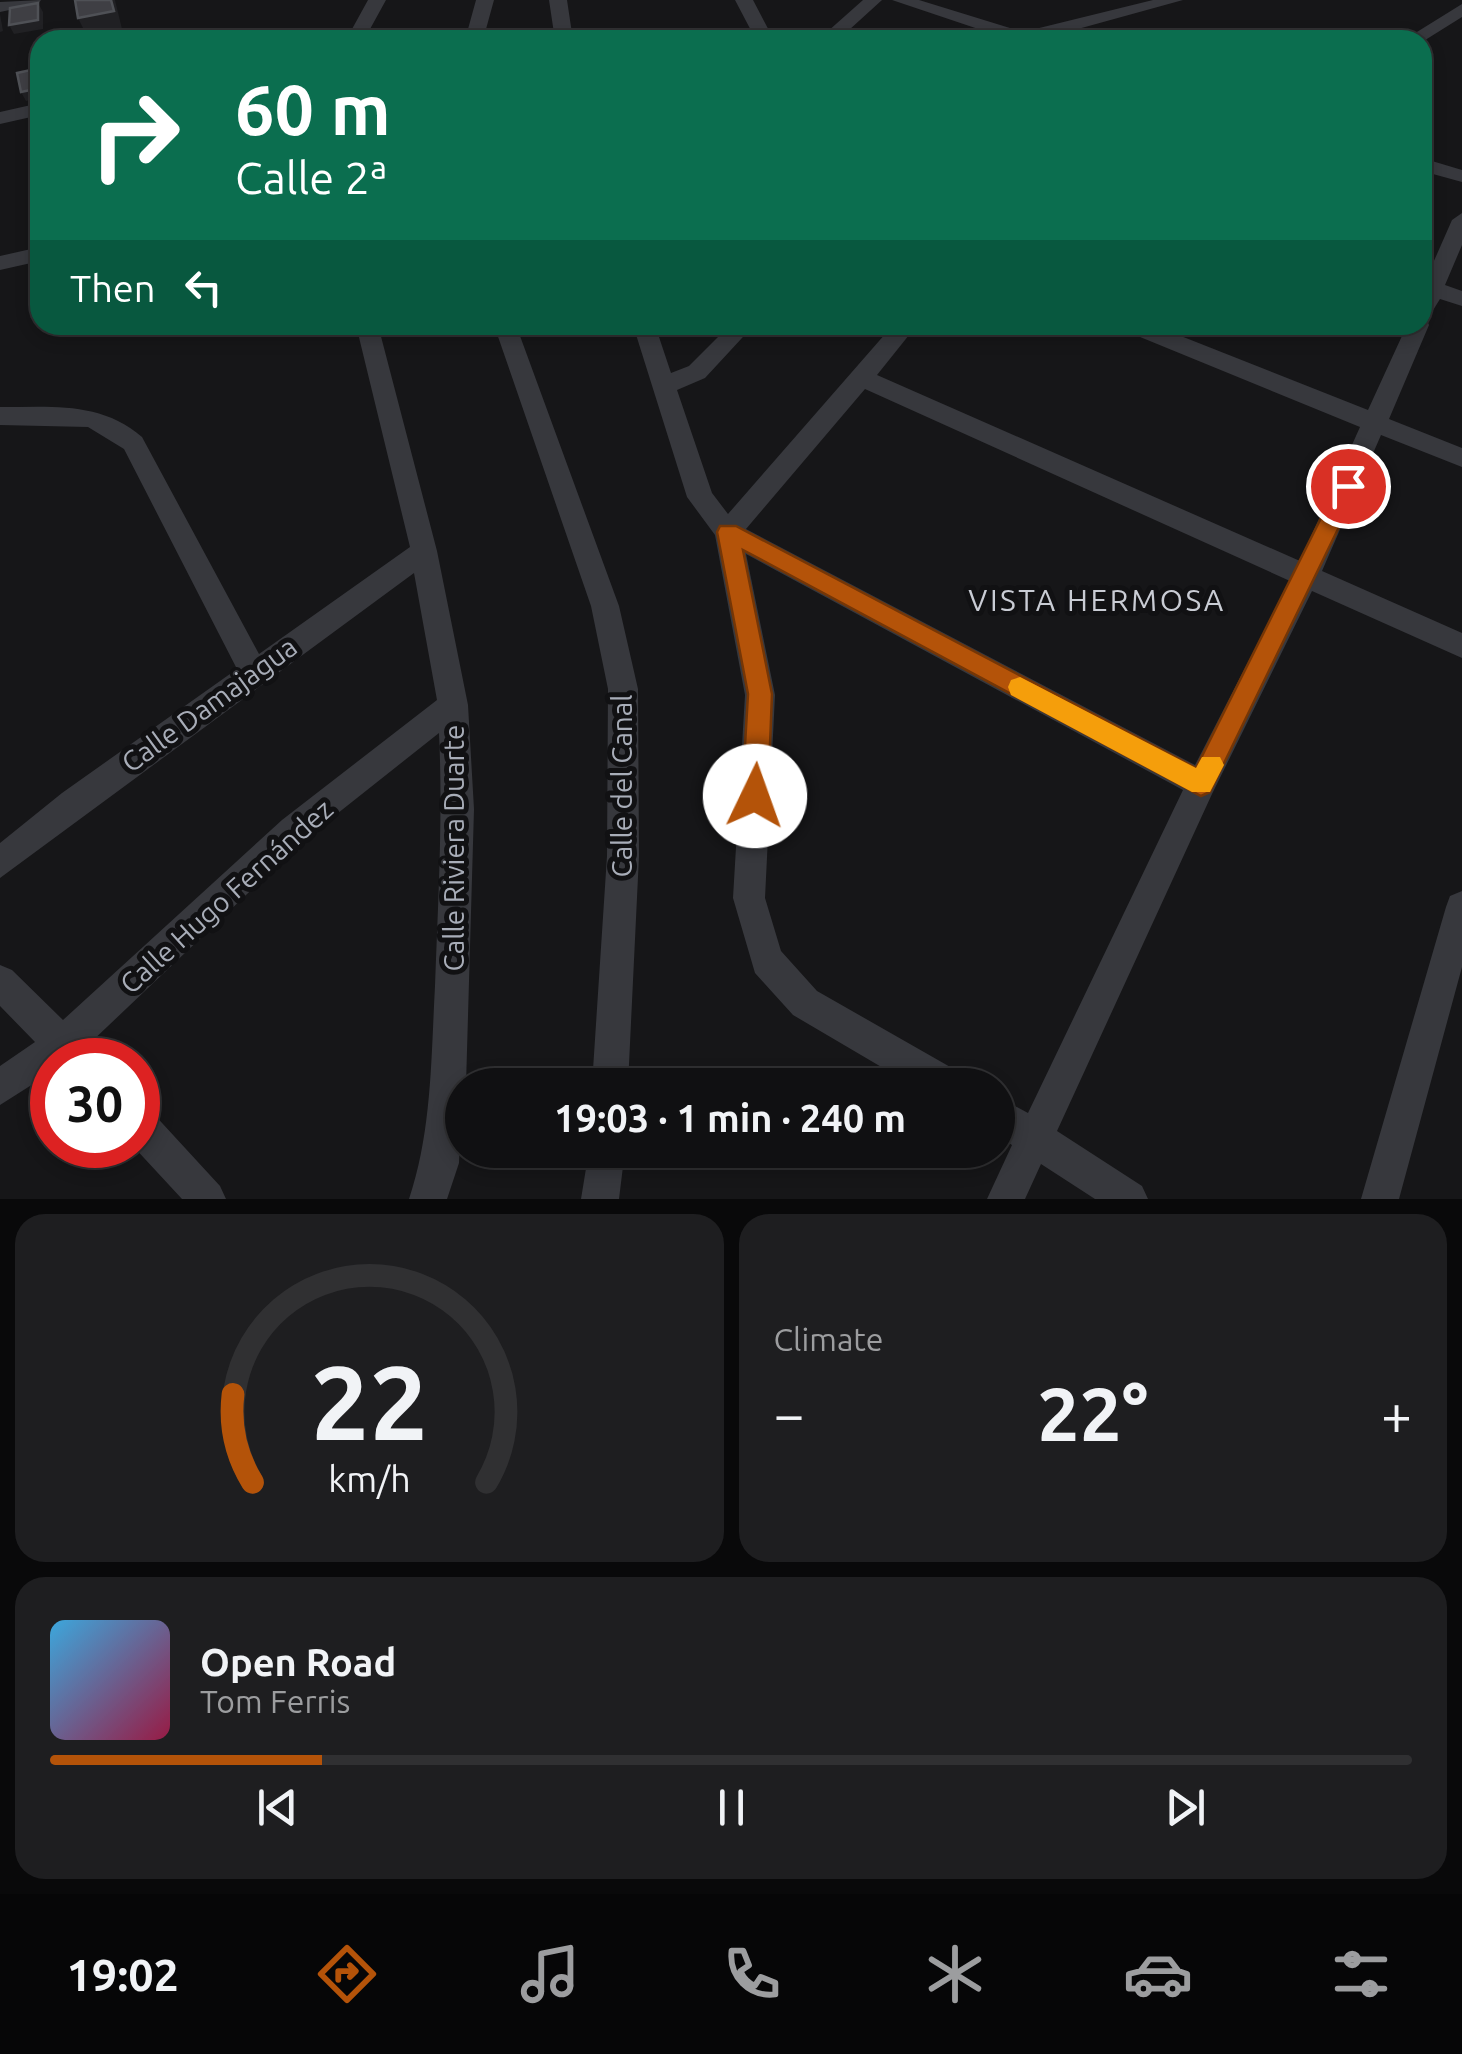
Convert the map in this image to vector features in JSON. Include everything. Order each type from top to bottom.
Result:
[{"type":"street","points":[[0,7],[32,0]]},
{"type":"street","points":[[358,30],[377,0]]},
{"type":"street","points":[[476,30],[484,0]]},
{"type":"street","points":[[558,0],[562,30]]},
{"type":"street","points":[[744,0],[760,30]]},
{"type":"street","points":[[839,30],[874,0]]},
{"type":"street","points":[[902,0],[997,30]]},
{"type":"street","points":[[1052,30],[1133,3],[1174,0]]},
{"type":"street","points":[[1429,30],[1462,9],[1445,0]]},
{"type":"street","points":[[0,118],[30,111]]},
{"type":"street","points":[[1432,167],[1462,176]]},
{"type":"street","points":[[1432,279],[1462,220]]},
{"type":"street","points":[[0,264],[30,256]]},
{"type":"street","points":[[1432,288],[1462,299]]},
{"type":"street","name":"Calle Riviera Duarte","points":[[370,335],[424,551],[444,675],[453,705],[458,809],[452,1020],[440,1163],[428,1199]]},
{"type":"street","name":"Calle del Canal","points":[[509,335],[605,606],[622,690],[623,856],[611,1068]]},
{"type":"street","points":[[647,335],[700,497],[728,532],[1201,784]]},
{"type":"street","points":[[664,385],[697,372],[733,335]]},
{"type":"street","points":[[728,532],[897,335]]},
{"type":"street","points":[[1156,335],[1462,458]]},
{"type":"street","points":[[1006,1199],[1201,784],[1306,578],[1414,335]]},
{"type":"street","points":[[860,378],[1462,646]]},
{"type":"street","points":[[0,416],[95,417],[118,426],[133,443],[253,671]]},
{"type":"street","points":[[728,532],[760,694],[749,898],[767,961],[805,1003],[917,1068]]},
{"type":"street","name":"Calle Damajagua","points":[[0,863],[253,671],[424,551]]},
{"type":"street","name":"Calle Hugo Fernández","points":[[84,1038],[294,830],[453,705]]},
{"type":"street","points":[[1380,1199],[1462,908]]},
{"type":"street","points":[[0,982],[56,1038]]},
{"type":"street","name":"Calle Hugo Fernández","points":[[0,1087],[30,1072]]},
{"type":"street","points":[[1015,1124],[1129,1199]]},
{"type":"street","points":[[160,1148],[207,1199]]},
{"type":"street","points":[[600,1199],[604,1168]]},
{"type":"building","points":[[75,0],[111,0],[114,11],[78,18]]},
{"type":"building","points":[[38,3],[38,20],[9,25],[10,8]]},
{"type":"building","points":[[30,70],[30,90],[21,92],[17,73]]},
{"type":"slow traffic","points":[[1020,687],[1201,784],[1211,765]]},
{"type":"district","name":"VISTA HERMOSA","points":[[1097,600]]},
{"type":"route","points":[[755,796],[760,694],[728,532],[1201,784],[1306,578],[1348,486]]}]
